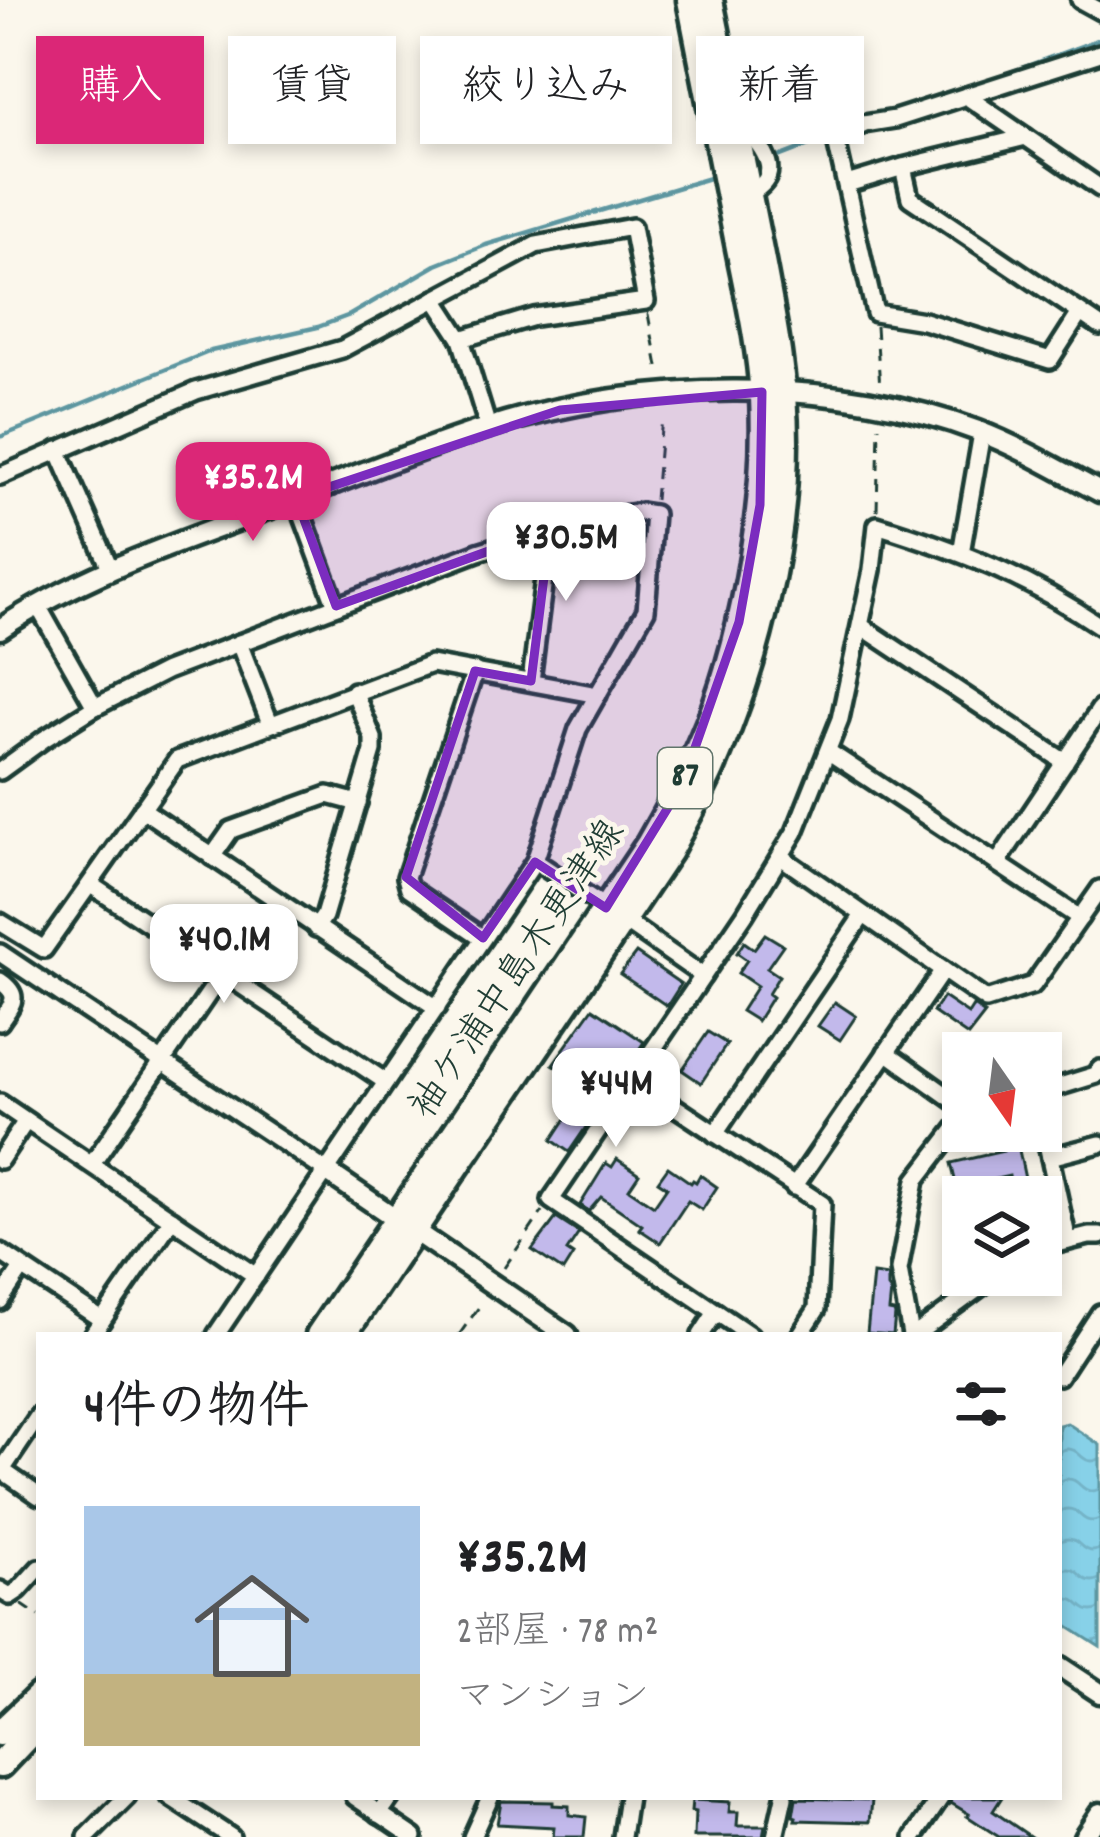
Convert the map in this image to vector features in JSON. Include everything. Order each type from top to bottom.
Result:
[{"type":"main road","name":"87","points":[[690,0],[702,36]]},
{"type":"main road","name":"87","points":[[710,0],[716,36]]},
{"type":"main road","name":"袖ケ浦中島木更津線","points":[[321,1332],[405,1225],[615,914],[669,851],[710,771],[739,697],[775,559],[783,484],[773,393],[754,328],[732,144]]},
{"type":"main road","name":"87","points":[[736,144],[772,315],[773,393]]},
{"type":"main road","name":"袖ケ浦中島木更津線","points":[[615,914],[682,785],[727,667],[760,505],[773,393]]},
{"type":"main road","name":"袖ケ浦中島木更津線","points":[[346,1332],[405,1225]]},
{"type":"main road","points":[[0,1733],[36,1699]]},
{"type":"main road","points":[[0,1765],[36,1727]]},
{"type":"street","points":[[721,0],[725,36]]},
{"type":"street","points":[[1080,0],[1100,11]]},
{"type":"street","points":[[1080,313],[1050,361],[924,321],[875,313],[836,141],[865,124],[895,119],[1100,52]]},
{"type":"street","points":[[966,96],[1100,188]]},
{"type":"street","points":[[847,184],[1025,137]]},
{"type":"street","points":[[903,167],[910,198],[1100,326]]},
{"type":"street","points":[[0,476],[196,391],[343,349],[536,245],[632,227],[646,301],[534,317],[461,339]]},
{"type":"street","points":[[435,299],[461,339],[488,427]]},
{"type":"street","points":[[0,629],[111,570],[488,427],[628,398],[688,392],[833,395],[982,433],[1100,492]]},
{"type":"street","points":[[961,553],[982,433]]},
{"type":"street","points":[[58,450],[111,570]]},
{"type":"street","points":[[296,499],[336,606]]},
{"type":"street","points":[[0,771],[95,707],[166,671],[478,552],[547,530],[641,512],[654,514],[646,610],[578,729],[535,861],[218,1332]]},
{"type":"street","points":[[746,1332],[551,1200],[795,832],[840,719],[877,525],[1026,580],[1100,626]]},
{"type":"street","points":[[531,681],[547,530]]},
{"type":"street","points":[[38,606],[95,707]]},
{"type":"street","points":[[861,626],[1065,762]]},
{"type":"street","points":[[239,643],[270,723]]},
{"type":"street","points":[[0,922],[44,949],[177,760],[354,691],[431,664],[598,695]]},
{"type":"street","points":[[476,671],[406,877],[409,887],[484,938]]},
{"type":"street","points":[[316,928],[324,916],[373,751],[373,738],[354,691]]},
{"type":"street","points":[[998,862],[1100,710]]},
{"type":"street","points":[[829,752],[1080,918]]},
{"type":"street","points":[[212,856],[231,830],[328,795],[358,803]]},
{"type":"street","points":[[142,809],[436,1008]]},
{"type":"street","points":[[781,857],[986,1000],[1033,986],[1100,889]]},
{"type":"street","points":[[535,861],[703,976]]},
{"type":"street","points":[[91,885],[386,1082]]},
{"type":"street","points":[[716,1134],[863,914]]},
{"type":"street","points":[[0,953],[563,1332]]},
{"type":"street","points":[[794,1187],[943,970]]},
{"type":"street","points":[[92,1164],[222,974]]},
{"type":"street","points":[[0,981],[14,996],[0,1022]]},
{"type":"street","points":[[886,1052],[942,1092]]},
{"type":"street","points":[[1062,1086],[1096,1075],[1100,1069]]},
{"type":"street","points":[[633,1079],[822,1204],[817,1310],[802,1332]]},
{"type":"street","points":[[0,1103],[256,1276]]},
{"type":"street","points":[[0,1160],[26,1121]]},
{"type":"street","points":[[1050,1157],[1100,1144]]},
{"type":"street","points":[[912,1332],[899,1270],[916,1180],[942,1146]]},
{"type":"street","points":[[1049,1152],[1067,1240]]},
{"type":"street","points":[[0,1252],[97,1328],[172,1219]]},
{"type":"street","points":[[1062,1242],[1100,1236]]},
{"type":"street","points":[[0,1300],[22,1268]]},
{"type":"street","points":[[918,1332],[970,1296]]},
{"type":"street","points":[[703,1332],[716,1312]]},
{"type":"street","points":[[1062,1371],[1100,1313]]},
{"type":"street","points":[[36,1418],[1,1470],[36,1494]]},
{"type":"street","points":[[5,1593],[36,1570]]},
{"type":"street","points":[[1062,1668],[1100,1694]]},
{"type":"street","points":[[87,1837],[124,1800]]},
{"type":"street","points":[[175,1800],[231,1837]]},
{"type":"street","points":[[359,1800],[414,1837]]},
{"type":"street","points":[[380,1814],[389,1800]]},
{"type":"street","points":[[472,1837],[489,1800]]},
{"type":"street","points":[[622,1837],[628,1800]]},
{"type":"street","points":[[775,1837],[783,1800]]},
{"type":"street","points":[[914,1837],[939,1800]]},
{"type":"street","points":[[1084,1837],[1100,1813]]},
{"type":"path","points":[[646,301],[659,372]]},
{"type":"path","points":[[875,313],[880,388]]},
{"type":"path","points":[[654,514],[662,417]]},
{"type":"path","points":[[877,525],[879,426]]},
{"type":"path","points":[[504,1268],[551,1200]]},
{"type":"path","points":[[461,1332],[479,1306]]},
{"type":"path","points":[[5,1593],[36,1614]]},
{"type":"highlighted area","points":[[762,392],[760,505],[739,622],[682,785],[606,908],[535,862],[483,938],[406,877],[475,671],[531,681],[550,529],[336,606],[296,498],[560,410]]},
{"type":"water","points":[[1062,1424],[1100,1445],[1100,1647],[1062,1623]]},
{"type":"building","points":[[765,934],[783,945],[767,968],[779,976],[757,1021],[741,1011],[757,986],[738,973],[747,960],[737,953],[744,942],[754,949]]},
{"type":"building","points":[[636,953],[681,984],[667,1006],[620,974]]},
{"type":"building","points":[[943,997],[968,1014],[973,1006],[985,1014],[971,1032],[962,1032],[933,1012]]},
{"type":"building","points":[[835,1002],[856,1016],[840,1040],[818,1026]]},
{"type":"building","points":[[593,1008],[644,1042],[569,1152],[552,1140],[571,1111],[579,1116],[595,1092],[553,1064]]},
{"type":"building","points":[[708,1032],[727,1044],[701,1083],[682,1070]]},
{"type":"building","points":[[1019,1152],[1024,1176],[954,1176],[951,1163]]},
{"type":"building","points":[[617,1159],[639,1174],[629,1189],[654,1206],[667,1187],[658,1181],[668,1167],[691,1183],[700,1175],[717,1187],[702,1210],[688,1201],[660,1243],[601,1197],[589,1211],[580,1205],[606,1163],[612,1167]]},
{"type":"building","points":[[556,1218],[579,1233],[567,1251],[573,1255],[563,1271],[532,1250]]},
{"type":"building","points":[[873,1274],[888,1276],[893,1332],[867,1332]]},
{"type":"building","points":[[692,1800],[730,1802],[729,1812],[738,1812],[737,1826],[765,1826],[763,1837],[694,1837]]},
{"type":"building","points":[[796,1800],[872,1800],[870,1822],[795,1820]]},
{"type":"building","points":[[1000,1800],[993,1811],[1031,1837],[999,1837],[951,1803]]},
{"type":"building","points":[[501,1801],[569,1806],[569,1815],[586,1817],[584,1837],[553,1837],[554,1827],[497,1824]]},
{"type":"waterway","points":[[970,87],[1100,39]]},
{"type":"waterway","points":[[773,159],[812,144]]},
{"type":"waterway","points":[[0,437],[211,351],[350,315],[436,265],[486,245],[716,176]]}]
